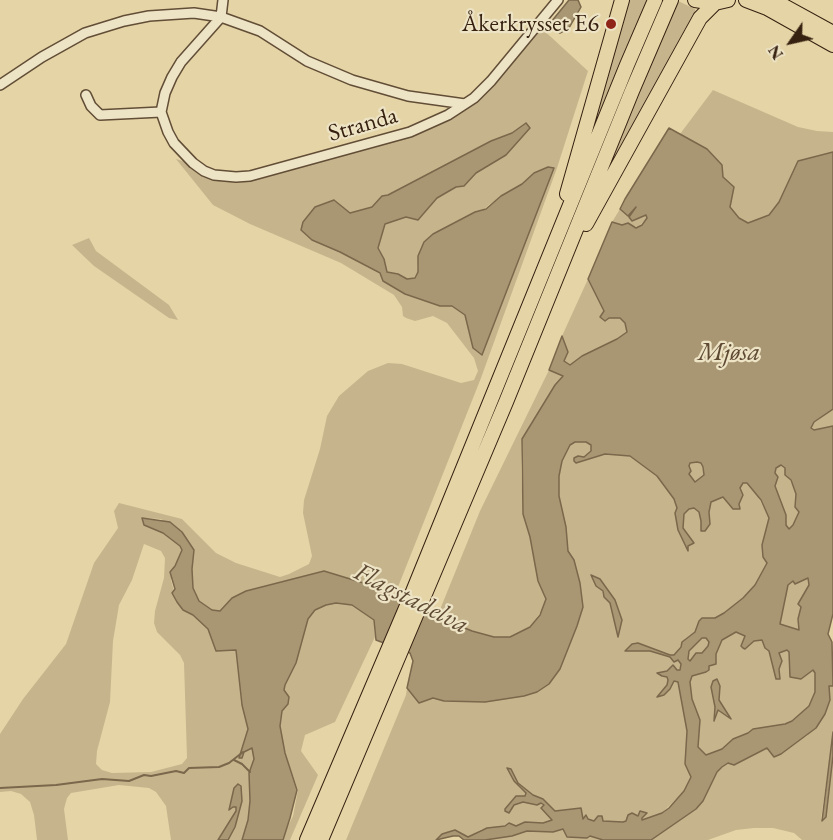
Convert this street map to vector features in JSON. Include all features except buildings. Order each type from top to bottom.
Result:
[{"type":"highway","points":[[560,251],[557,228],[622,0]]},
{"type":"highway","points":[[560,251],[627,65],[655,0]]},
{"type":"highway","points":[[321,840],[393,657],[560,251],[671,0]]},
{"type":"highway","points":[[696,0],[722,2]]},
{"type":"highway","points":[[746,0],[766,8],[833,45]]},
{"type":"highway","points":[[773,0],[833,33]]},
{"type":"highway","points":[[560,251],[590,217],[700,18],[722,2]]},
{"type":"highway","points":[[307,840],[393,657]]},
{"type":"street","points":[[86,95],[91,106],[100,115],[161,112],[165,93],[177,68],[221,16],[224,0]]},
{"type":"street","name":"Stranda","points":[[161,112],[174,143],[193,163],[214,175],[236,177],[261,173],[410,132],[432,124],[465,104],[491,81],[558,0]]},
{"type":"street","points":[[0,85],[63,45],[95,30],[149,16],[178,13],[221,16],[260,31],[307,61],[352,80],[408,96],[465,104]]},
{"type":"shaded area","points":[[625,0],[648,0],[576,175]]},
{"type":"shaded area","points":[[676,0],[695,9],[696,14],[596,196]]},
{"type":"shaded area","points":[[539,26],[588,71],[557,168],[481,378],[394,597],[370,585],[323,571],[246,591],[232,598],[220,611],[212,610],[199,601],[193,588],[194,550],[161,519],[142,518],[144,525],[163,533],[180,546],[182,551],[171,580],[177,602],[208,629],[216,651],[236,650],[242,705],[248,729],[239,758],[243,752],[253,747],[254,759],[249,773],[248,820],[242,840],[171,840],[166,806],[156,792],[149,788],[119,785],[71,793],[64,809],[68,840],[37,840],[30,802],[21,794],[11,791],[0,792],[0,734],[23,699],[66,644],[94,563],[118,528],[114,511],[119,503],[182,519],[216,553],[236,563],[280,577],[289,574],[309,564],[312,556],[303,513],[304,500],[320,449],[327,416],[339,396],[368,371],[388,363],[402,364],[461,383],[474,380],[478,371],[474,358],[447,323],[433,316],[415,321],[406,318],[394,295],[341,263],[250,224],[213,205],[176,159],[220,179],[244,181],[429,129],[452,117]],"holes":[[[512,133],[506,155],[476,173],[464,186],[456,187],[437,198],[418,220],[406,217],[385,224],[378,248],[384,259],[386,272],[398,274],[407,279],[415,278],[418,272],[417,266],[490,204],[522,184],[534,173],[548,167],[553,168],[482,355],[473,348],[465,315],[452,306],[432,303],[340,252],[312,240],[303,223],[315,207],[335,200],[350,213],[372,207],[382,196],[388,195],[491,141]],[[144,544],[161,551],[165,558],[164,578],[154,623],[157,632],[180,655],[184,663],[187,758],[182,764],[151,772],[112,773],[102,770],[96,764],[97,751],[110,702],[113,641],[119,605],[132,580]]]},
{"type":"shaded area","points":[[713,90],[798,127],[833,132],[833,152],[798,161],[779,202],[769,215],[758,221],[748,223],[739,218],[730,207],[734,187],[723,177],[707,149],[680,134]]},
{"type":"shaded area","points":[[636,206],[630,217],[638,218],[647,215],[638,227],[617,225],[612,222],[620,209],[623,212],[632,211]]},
{"type":"shaded area","points":[[89,238],[96,251],[169,305],[178,320],[169,318],[94,266],[72,245]]},
{"type":"shaded area","points":[[588,279],[609,318],[619,318],[625,323],[627,332],[570,365],[563,361],[562,336]]},
{"type":"shaded area","points":[[549,370],[563,375],[522,439],[521,468],[523,514],[530,537],[538,581],[546,599],[545,606],[530,627],[521,633],[510,637],[494,637],[437,617],[480,511]]},
{"type":"shaded area","points":[[833,409],[833,426],[814,430],[811,428],[814,422]]},
{"type":"shaded area","points":[[575,442],[586,442],[591,445],[591,451],[584,457],[589,459],[605,454],[630,456],[657,476],[674,499],[677,508],[678,530],[688,550],[683,528],[684,514],[694,508],[699,512],[701,531],[710,524],[711,502],[723,497],[733,509],[740,508],[739,504],[743,495],[740,488],[743,483],[747,483],[755,491],[769,518],[762,545],[763,557],[767,563],[755,585],[744,598],[715,618],[702,618],[695,632],[686,638],[674,655],[638,643],[626,651],[650,651],[678,659],[681,664],[681,669],[677,670],[673,666],[663,671],[668,680],[667,685],[658,696],[674,681],[678,682],[687,731],[685,764],[691,777],[684,791],[662,813],[642,821],[645,815],[639,816],[632,813],[623,822],[595,821],[581,818],[575,810],[556,812],[543,799],[533,795],[518,783],[508,770],[520,788],[526,793],[525,796],[516,796],[505,809],[523,802],[537,805],[541,803],[544,805],[541,808],[552,820],[543,823],[525,822],[516,826],[482,829],[468,837],[455,830],[445,833],[436,840],[346,840],[407,688],[419,703],[433,698],[459,701],[524,696],[563,658],[583,607],[574,560],[568,551],[566,527],[559,496],[562,461],[570,445]],"holes":[[[600,579],[615,600],[622,620],[618,636],[610,603],[604,597]]]},
{"type":"shaded area","points":[[690,463],[701,463],[704,475],[696,482],[689,474],[691,471],[689,466]]},
{"type":"shaded area","points":[[781,465],[785,468],[796,494],[795,507],[799,512],[789,529],[775,486],[776,468]]},
{"type":"shaded area","points":[[808,577],[809,585],[798,604],[801,607],[798,619],[800,630],[779,624],[788,585],[793,581]]},
{"type":"shaded area","points":[[336,603],[352,605],[374,620],[375,637],[335,722],[305,735],[301,751],[318,775],[290,840],[281,840],[293,816],[298,790],[285,753],[280,726],[282,711],[288,704],[289,697],[284,690],[285,685],[296,663],[308,619],[315,610]]},
{"type":"shaded area","points":[[737,632],[745,636],[741,646],[743,648],[753,641],[762,640],[769,651],[776,679],[780,679],[779,669],[782,661],[779,653],[787,650],[810,671],[813,670],[815,692],[809,706],[792,721],[785,725],[753,729],[733,739],[722,749],[706,755],[698,748],[700,721],[692,699],[690,682],[692,675],[706,672],[722,640]]},
{"type":"shaded area","points":[[702,638],[706,638],[709,642],[708,646],[691,661],[688,658],[689,651]]},
{"type":"shaded area","points":[[829,686],[833,686],[833,736],[821,819],[826,817],[833,756],[833,840],[802,840],[794,833],[773,828],[754,828],[736,830],[708,840],[651,840],[696,809],[703,801],[717,772],[728,763],[735,765],[768,748],[771,753],[807,736]]},
{"type":"shaded area","points":[[563,829],[567,837],[587,838],[589,836],[612,840],[485,840],[527,831],[553,832]]},
{"type":"water","points":[[569,0],[578,0],[581,7],[569,28],[560,33],[554,30],[551,22]]},
{"type":"water","points":[[526,123],[530,128],[506,155],[476,173],[464,186],[456,187],[437,198],[418,220],[406,217],[385,224],[378,248],[387,272],[407,279],[415,278],[418,272],[418,256],[424,242],[433,234],[475,212],[486,209],[534,173],[548,167],[554,168],[482,355],[473,348],[465,315],[452,306],[440,306],[405,294],[383,281],[380,273],[312,240],[301,230],[303,222],[315,207],[334,200],[350,213],[372,207],[382,196],[388,195],[491,141],[512,133]]},
{"type":"water","name":"Mjøsa","points":[[669,128],[707,149],[722,165],[723,177],[734,187],[730,207],[739,218],[748,223],[769,215],[779,202],[798,161],[833,152],[833,409],[814,422],[811,428],[814,430],[833,426],[833,614],[828,634],[832,642],[833,686],[829,686],[830,700],[825,714],[816,728],[781,754],[774,757],[767,748],[734,765],[728,763],[722,767],[696,809],[651,840],[603,840],[590,836],[587,838],[567,837],[563,829],[553,832],[527,831],[485,840],[464,840],[459,836],[453,836],[436,840],[442,834],[455,830],[468,837],[487,828],[505,826],[509,823],[516,826],[525,822],[543,823],[552,820],[541,808],[544,805],[541,803],[537,805],[523,802],[514,805],[509,813],[505,811],[516,796],[525,796],[526,793],[514,781],[507,768],[511,769],[518,783],[533,795],[543,799],[555,811],[581,808],[583,819],[586,815],[588,819],[594,821],[598,816],[602,816],[603,821],[623,822],[626,821],[628,815],[632,813],[638,816],[640,811],[647,813],[642,820],[669,808],[684,791],[691,777],[685,764],[687,731],[678,682],[674,681],[664,695],[657,697],[667,685],[668,680],[667,677],[657,673],[667,671],[673,665],[680,670],[681,664],[678,660],[674,662],[670,657],[650,651],[625,651],[632,644],[638,643],[674,655],[682,642],[695,632],[702,618],[715,618],[743,598],[755,585],[767,563],[763,557],[762,545],[769,518],[761,500],[747,483],[743,483],[740,488],[743,495],[739,504],[740,509],[733,509],[723,497],[711,502],[710,524],[705,531],[701,531],[699,512],[694,508],[684,514],[683,528],[694,543],[688,546],[688,551],[678,530],[675,513],[677,508],[674,499],[657,476],[630,456],[605,454],[576,463],[574,458],[584,457],[591,451],[591,445],[586,442],[575,442],[570,445],[562,461],[559,496],[566,527],[568,551],[574,560],[583,607],[560,669],[549,684],[537,692],[524,696],[485,702],[444,701],[433,698],[419,703],[407,688],[413,661],[410,653],[376,640],[374,620],[352,605],[336,603],[315,610],[308,619],[296,663],[284,690],[289,697],[288,704],[282,711],[280,726],[285,753],[297,790],[290,818],[283,840],[242,840],[248,820],[249,773],[254,759],[252,748],[244,752],[242,758],[239,758],[248,729],[242,705],[236,650],[216,651],[208,629],[193,615],[183,610],[177,602],[172,593],[175,589],[170,572],[182,550],[163,533],[144,525],[142,518],[170,522],[182,532],[194,550],[193,588],[199,601],[212,610],[220,611],[232,598],[246,591],[324,571],[370,585],[402,602],[472,631],[494,637],[510,637],[530,627],[540,615],[546,599],[538,581],[530,537],[523,514],[522,439],[563,376],[549,370],[562,336],[568,352],[564,361],[570,365],[627,332],[625,323],[620,318],[609,318],[605,321],[600,317],[604,311],[588,279],[612,222],[622,225],[628,223],[636,228],[642,225],[647,218],[646,215],[632,221],[629,217],[636,207],[628,216],[620,209]],"holes":[[[690,463],[701,463],[703,467],[704,475],[695,482],[689,474]],[[781,465],[785,468],[785,475],[791,480],[796,494],[795,507],[799,512],[789,529],[775,486],[778,477],[775,473],[776,468]],[[808,578],[809,585],[798,604],[801,607],[798,619],[799,630],[780,624],[788,585],[793,581],[795,584]],[[736,632],[745,636],[741,646],[745,649],[754,641],[762,640],[769,651],[776,679],[780,679],[779,669],[782,661],[779,653],[787,650],[790,677],[801,679],[813,670],[815,673],[815,692],[809,706],[792,721],[753,729],[733,739],[722,749],[706,755],[698,747],[700,720],[692,699],[690,682],[692,676],[706,672],[709,666],[716,664],[716,654],[722,640]],[[702,638],[706,638],[709,642],[708,646],[702,653],[696,653],[690,661],[689,651]]]},
{"type":"water","points":[[591,575],[600,579],[615,600],[622,620],[618,637],[610,603],[604,597],[603,591],[596,586]]},
{"type":"water","points":[[717,679],[720,686],[719,700],[731,719],[718,710],[714,721],[715,707],[711,687],[713,681]]},
{"type":"water","points":[[833,732],[833,756],[826,817],[822,821]]},
{"type":"water","points":[[238,784],[241,786],[242,801],[235,827],[228,840],[218,840],[236,811],[236,807],[229,810],[234,788]]},
{"type":"waterway","points":[[0,788],[56,785],[102,779],[129,781],[144,775],[151,776],[176,771],[184,773],[189,768],[219,767],[229,763],[243,752]]},
{"type":"waterway","points":[[234,760],[250,772]]},
{"type":"place","name":"Åkerkrysset E6","points":[[611,24]]},
{"type":"water label","name":"Flagstadelva","points":[[411,599]]}]
